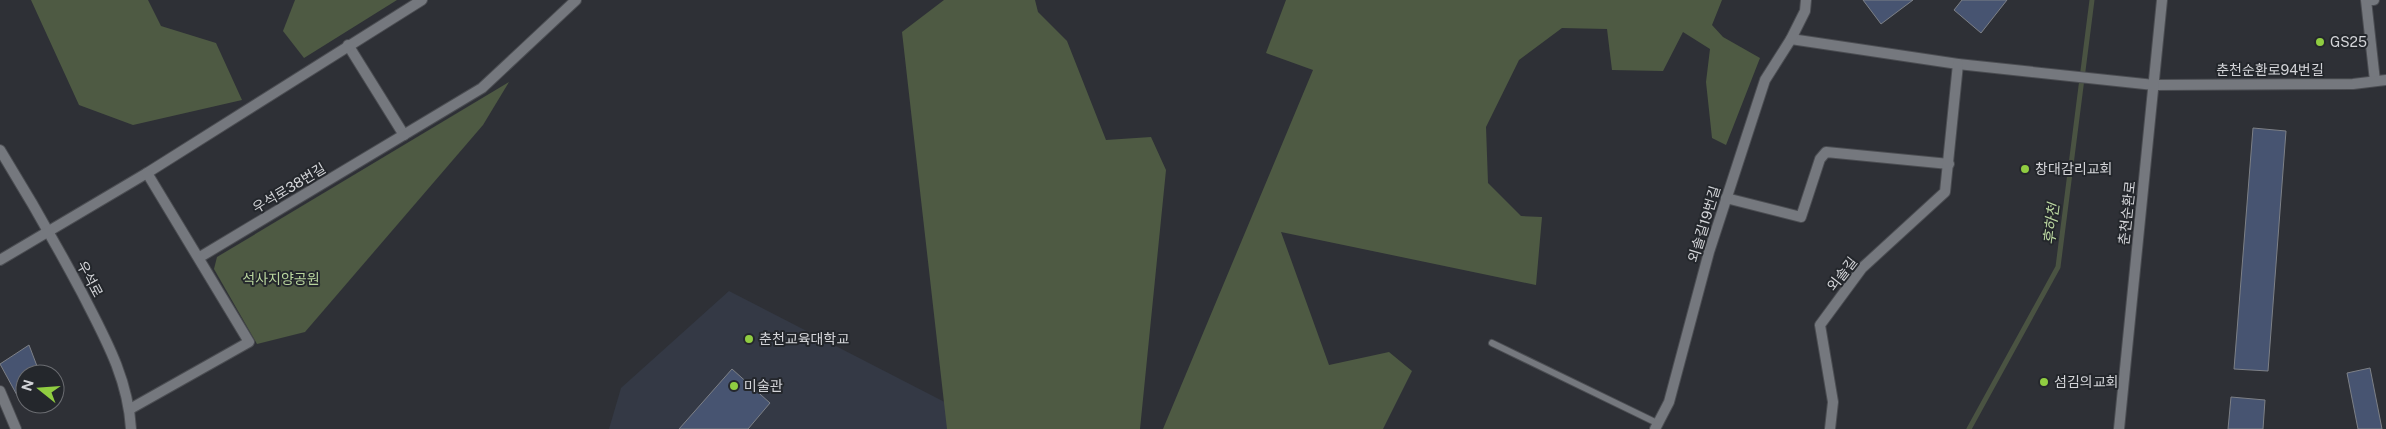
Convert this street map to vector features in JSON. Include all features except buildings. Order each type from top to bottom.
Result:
[{"type":"street","points":[[0,260],[147,173],[422,0]]},
{"type":"street","name":"우석로38번길","points":[[200,257],[482,88],[576,0]]},
{"type":"street","name":"외솔길19번길","points":[[1656,428],[1669,402],[1708,252],[1765,80],[1791,39],[1805,11],[1806,0]]},
{"type":"street","name":"춘천순환로","points":[[2119,429],[2162,0]]},
{"type":"street","points":[[2374,0],[2366,0],[2375,81]]},
{"type":"street","points":[[1791,39],[1958,64],[2154,85]]},
{"type":"street","points":[[348,45],[404,135]]},
{"type":"street","name":"외솔길","points":[[1830,429],[1833,402],[1820,325],[1862,268],[1945,192],[1958,64]]},
{"type":"street","name":"춘천순환로94번길","points":[[2154,85],[2353,84],[2386,80]]},
{"type":"street","name":"우석로","points":[[0,150],[49,231],[116,358],[130,409],[132,429]]},
{"type":"street","points":[[1726,198],[1801,218],[1820,159],[1826,152],[1949,164]]},
{"type":"street","points":[[130,409],[249,342],[200,257],[147,173]]},
{"type":"street","points":[[0,391],[16,429]]},
{"type":"lane","name":"외솔길19번길","points":[[1492,343],[1656,428]]},
{"type":"shaded area","name":"춘천교육대학교","points":[[729,291],[997,429],[609,429],[621,388]]},
{"type":"green space","points":[[31,0],[148,0],[161,26],[216,43],[242,100],[133,125],[79,105]]},
{"type":"green space","points":[[295,0],[397,0],[304,58],[283,31]]},
{"type":"green space","points":[[944,0],[1035,0],[1038,12],[1067,41],[1106,140],[1151,137],[1166,170],[1140,429],[947,429],[902,32]]},
{"type":"green space","points":[[1286,0],[1722,0],[1712,25],[1723,37],[1760,58],[1726,145],[1712,138],[1706,82],[1710,49],[1683,32],[1663,71],[1612,70],[1607,29],[1562,28],[1519,60],[1486,127],[1488,183],[1521,216],[1542,217],[1536,285],[1281,232],[1329,365],[1389,352],[1412,371],[1383,429],[1163,429],[1313,70],[1266,53]]},
{"type":"green space","name":"석사지양공원","points":[[509,82],[483,125],[305,332],[257,344],[214,269],[217,257]]},
{"type":"waterway","name":"후하천","points":[[1969,429],[2058,267],[2092,0]]},
{"type":"place","name":"GS25","points":[[2320,42]]},
{"type":"place","name":"창대감리교회","points":[[2025,169]]},
{"type":"place","name":"춘천교육대학교","points":[[749,339]]},
{"type":"place","name":"섬김의교회","points":[[2044,382]]},
{"type":"place","name":"미술관","points":[[734,386]]}]
